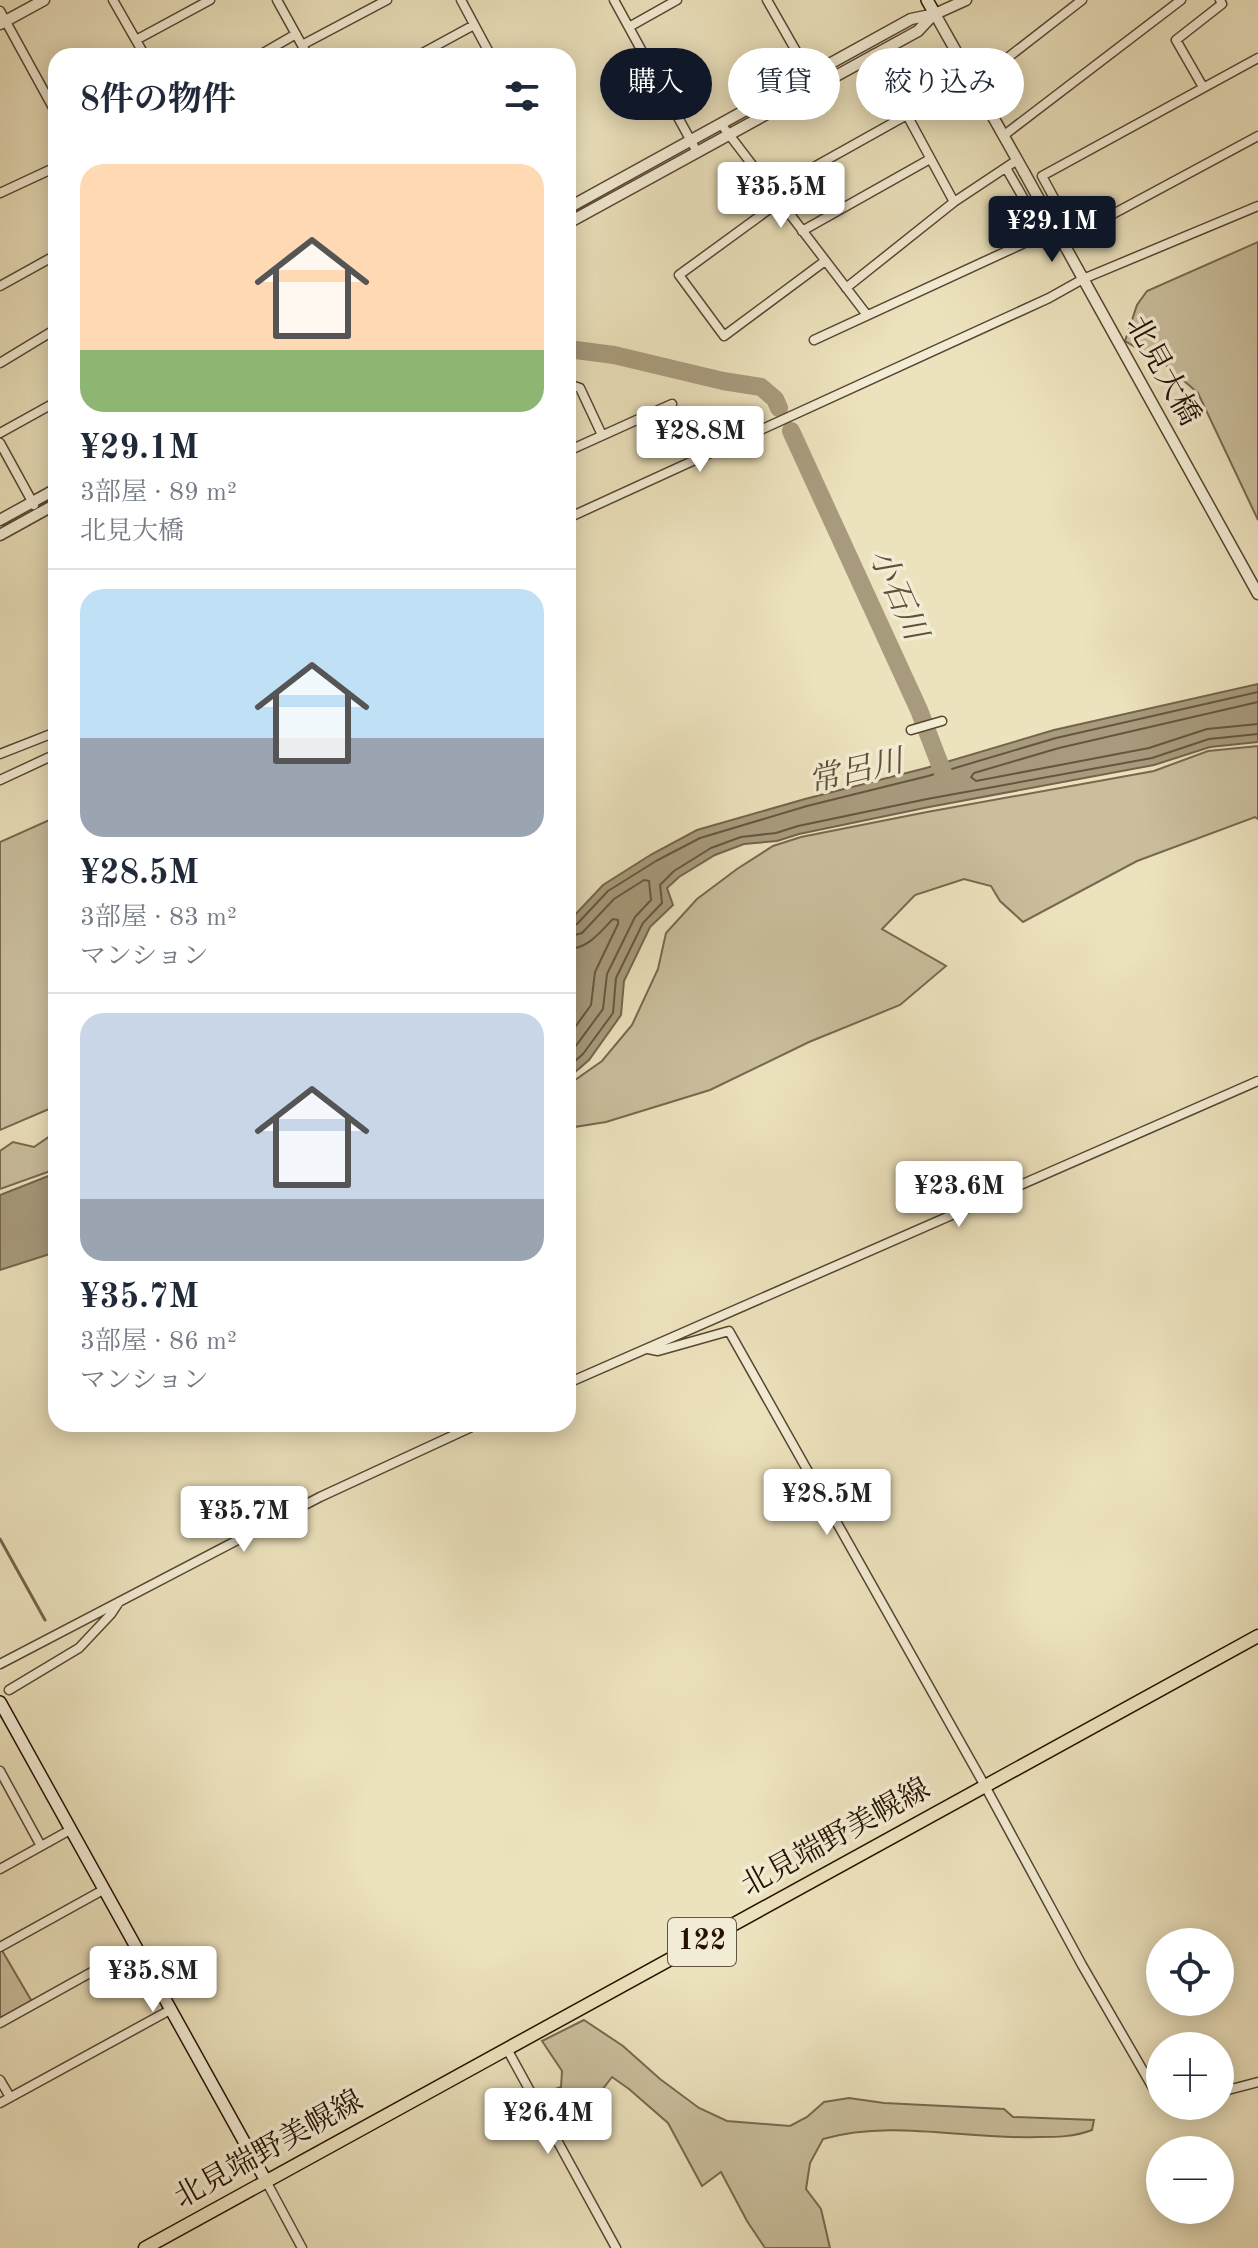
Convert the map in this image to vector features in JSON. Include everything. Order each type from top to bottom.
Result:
[{"type":"main road","points":[[927,0],[935,14]]},
{"type":"main road","name":"北見端野美幌線","points":[[145,2248],[1258,1636]]},
{"type":"main road","points":[[3,1708],[266,2181]]},
{"type":"street","points":[[44,0],[2,19],[48,99]]},
{"type":"street","points":[[113,0],[140,48]]},
{"type":"street","points":[[136,40],[210,0]]},
{"type":"street","points":[[277,0],[304,48]]},
{"type":"street","points":[[302,45],[387,0]]},
{"type":"street","points":[[461,0],[487,48]]},
{"type":"street","points":[[614,0],[697,152]]},
{"type":"street","points":[[629,27],[677,0]]},
{"type":"street","points":[[840,58],[911,19],[935,14],[966,0]]},
{"type":"street","points":[[1020,48],[1082,0]]},
{"type":"street","points":[[1003,136],[1181,0]]},
{"type":"street","points":[[1203,87],[1176,40],[1222,4],[1220,0]]},
{"type":"street","points":[[772,2],[795,48]]},
{"type":"street","points":[[885,48],[918,31],[935,14]]},
{"type":"street","name":"北見大橋","points":[[935,14],[955,48]]},
{"type":"street","points":[[432,48],[474,25]]},
{"type":"street","points":[[272,48],[296,34]]},
{"type":"street","points":[[1074,235],[1042,176],[1258,58]]},
{"type":"street","points":[[576,200],[728,120]]},
{"type":"street","points":[[576,219],[754,120]]},
{"type":"street","points":[[771,191],[898,120]]},
{"type":"street","points":[[910,120],[954,202]]},
{"type":"street","name":"北見大橋","points":[[995,120],[1258,594]]},
{"type":"street","points":[[721,124],[867,315]]},
{"type":"street","points":[[1006,168],[1051,248],[1258,136]]},
{"type":"street","points":[[802,231],[930,159]]},
{"type":"street","points":[[846,288],[954,202],[1017,160]]},
{"type":"street","points":[[0,193],[48,171]]},
{"type":"street","points":[[779,202],[679,275],[724,336],[825,261]]},
{"type":"street","points":[[576,514],[1049,298],[1083,278],[1258,206]]},
{"type":"street","points":[[576,212],[579,217]]},
{"type":"street","points":[[814,340],[1044,234]]},
{"type":"street","points":[[0,286],[48,259]]},
{"type":"street","points":[[0,363],[48,334]]},
{"type":"street","points":[[576,387],[580,388],[602,435]]},
{"type":"street","points":[[576,447],[672,404]]},
{"type":"street","points":[[0,433],[48,406]]},
{"type":"street","points":[[0,443],[39,513]]},
{"type":"street","points":[[0,520],[48,493]]},
{"type":"street","points":[[0,535],[48,508]]},
{"type":"street","points":[[911,730],[942,721]]},
{"type":"street","points":[[0,754],[48,735]]},
{"type":"street","points":[[0,780],[48,758]]},
{"type":"street","points":[[576,1380],[1258,1081]]},
{"type":"street","points":[[648,1349],[658,1351],[729,1331],[1146,2076]]},
{"type":"street","points":[[0,1664],[320,1497],[461,1432]]},
{"type":"street","points":[[9,1690],[79,1648],[120,1600]]},
{"type":"street","points":[[0,1771],[41,1846]]},
{"type":"street","points":[[0,1869],[70,1830]]},
{"type":"street","points":[[0,1947],[103,1890]]},
{"type":"street","points":[[0,2023],[135,1948]]},
{"type":"street","points":[[0,2103],[170,2010]]},
{"type":"street","points":[[507,2049],[616,2248]]},
{"type":"street","points":[[0,2080],[10,2097]]},
{"type":"street","points":[[1234,2088],[1258,2082]]},
{"type":"street","points":[[266,2181],[302,2248]]},
{"type":"shaded area","points":[[1258,242],[1258,520],[1198,393],[1167,366],[1125,341],[1137,305],[1147,291]]},
{"type":"shaded area","points":[[1258,746],[1258,819],[1255,817],[1137,861],[1023,922],[1000,901],[991,886],[964,879],[915,895],[882,929],[946,966],[900,1005],[809,1042],[710,1090],[606,1122],[576,1127],[576,1079],[602,1061],[632,1025],[658,969],[666,933],[697,899],[773,846],[801,837],[927,812],[1154,771],[1208,751]]},
{"type":"shaded area","points":[[48,821],[48,1109],[0,1130],[0,842]]},
{"type":"shaded area","points":[[48,1137],[48,1172],[0,1189],[0,1151],[13,1142],[34,1147]]},
{"type":"shaded area","points":[[0,1947],[34,2005],[0,2022]]},
{"type":"shaded area","points":[[584,2020],[623,2046],[699,2108],[727,2121],[790,2126],[807,2117],[824,2102],[849,2098],[884,2103],[1004,2109],[1013,2117],[1094,2120],[1092,2130],[1065,2136],[1010,2137],[903,2130],[849,2133],[823,2139],[810,2163],[806,2189],[821,2209],[830,2248],[765,2248],[721,2172],[702,2186],[668,2123],[612,2077],[599,2094],[597,2110],[581,2111],[556,2124],[537,2095],[561,2087],[562,2071],[542,2041]]},
{"type":"water","points":[[1258,684],[1258,742],[1210,747],[1154,765],[929,807],[777,841],[744,844],[715,855],[667,888],[673,905],[650,927],[624,981],[621,1015],[589,1060],[576,1071],[576,914],[603,885],[697,830],[1054,730]]},
{"type":"water","points":[[48,1176],[48,1255],[0,1270],[0,1195]]},
{"type":"waterway","name":"小石川","points":[[576,350],[614,355],[761,387],[775,399],[779,408]]},
{"type":"waterway","name":"小石川","points":[[791,431],[919,710],[947,783]]},
{"type":"waterway","points":[[0,1539],[45,1620]]},
{"type":"water label","name":"常呂川","points":[[856,773]]}]
